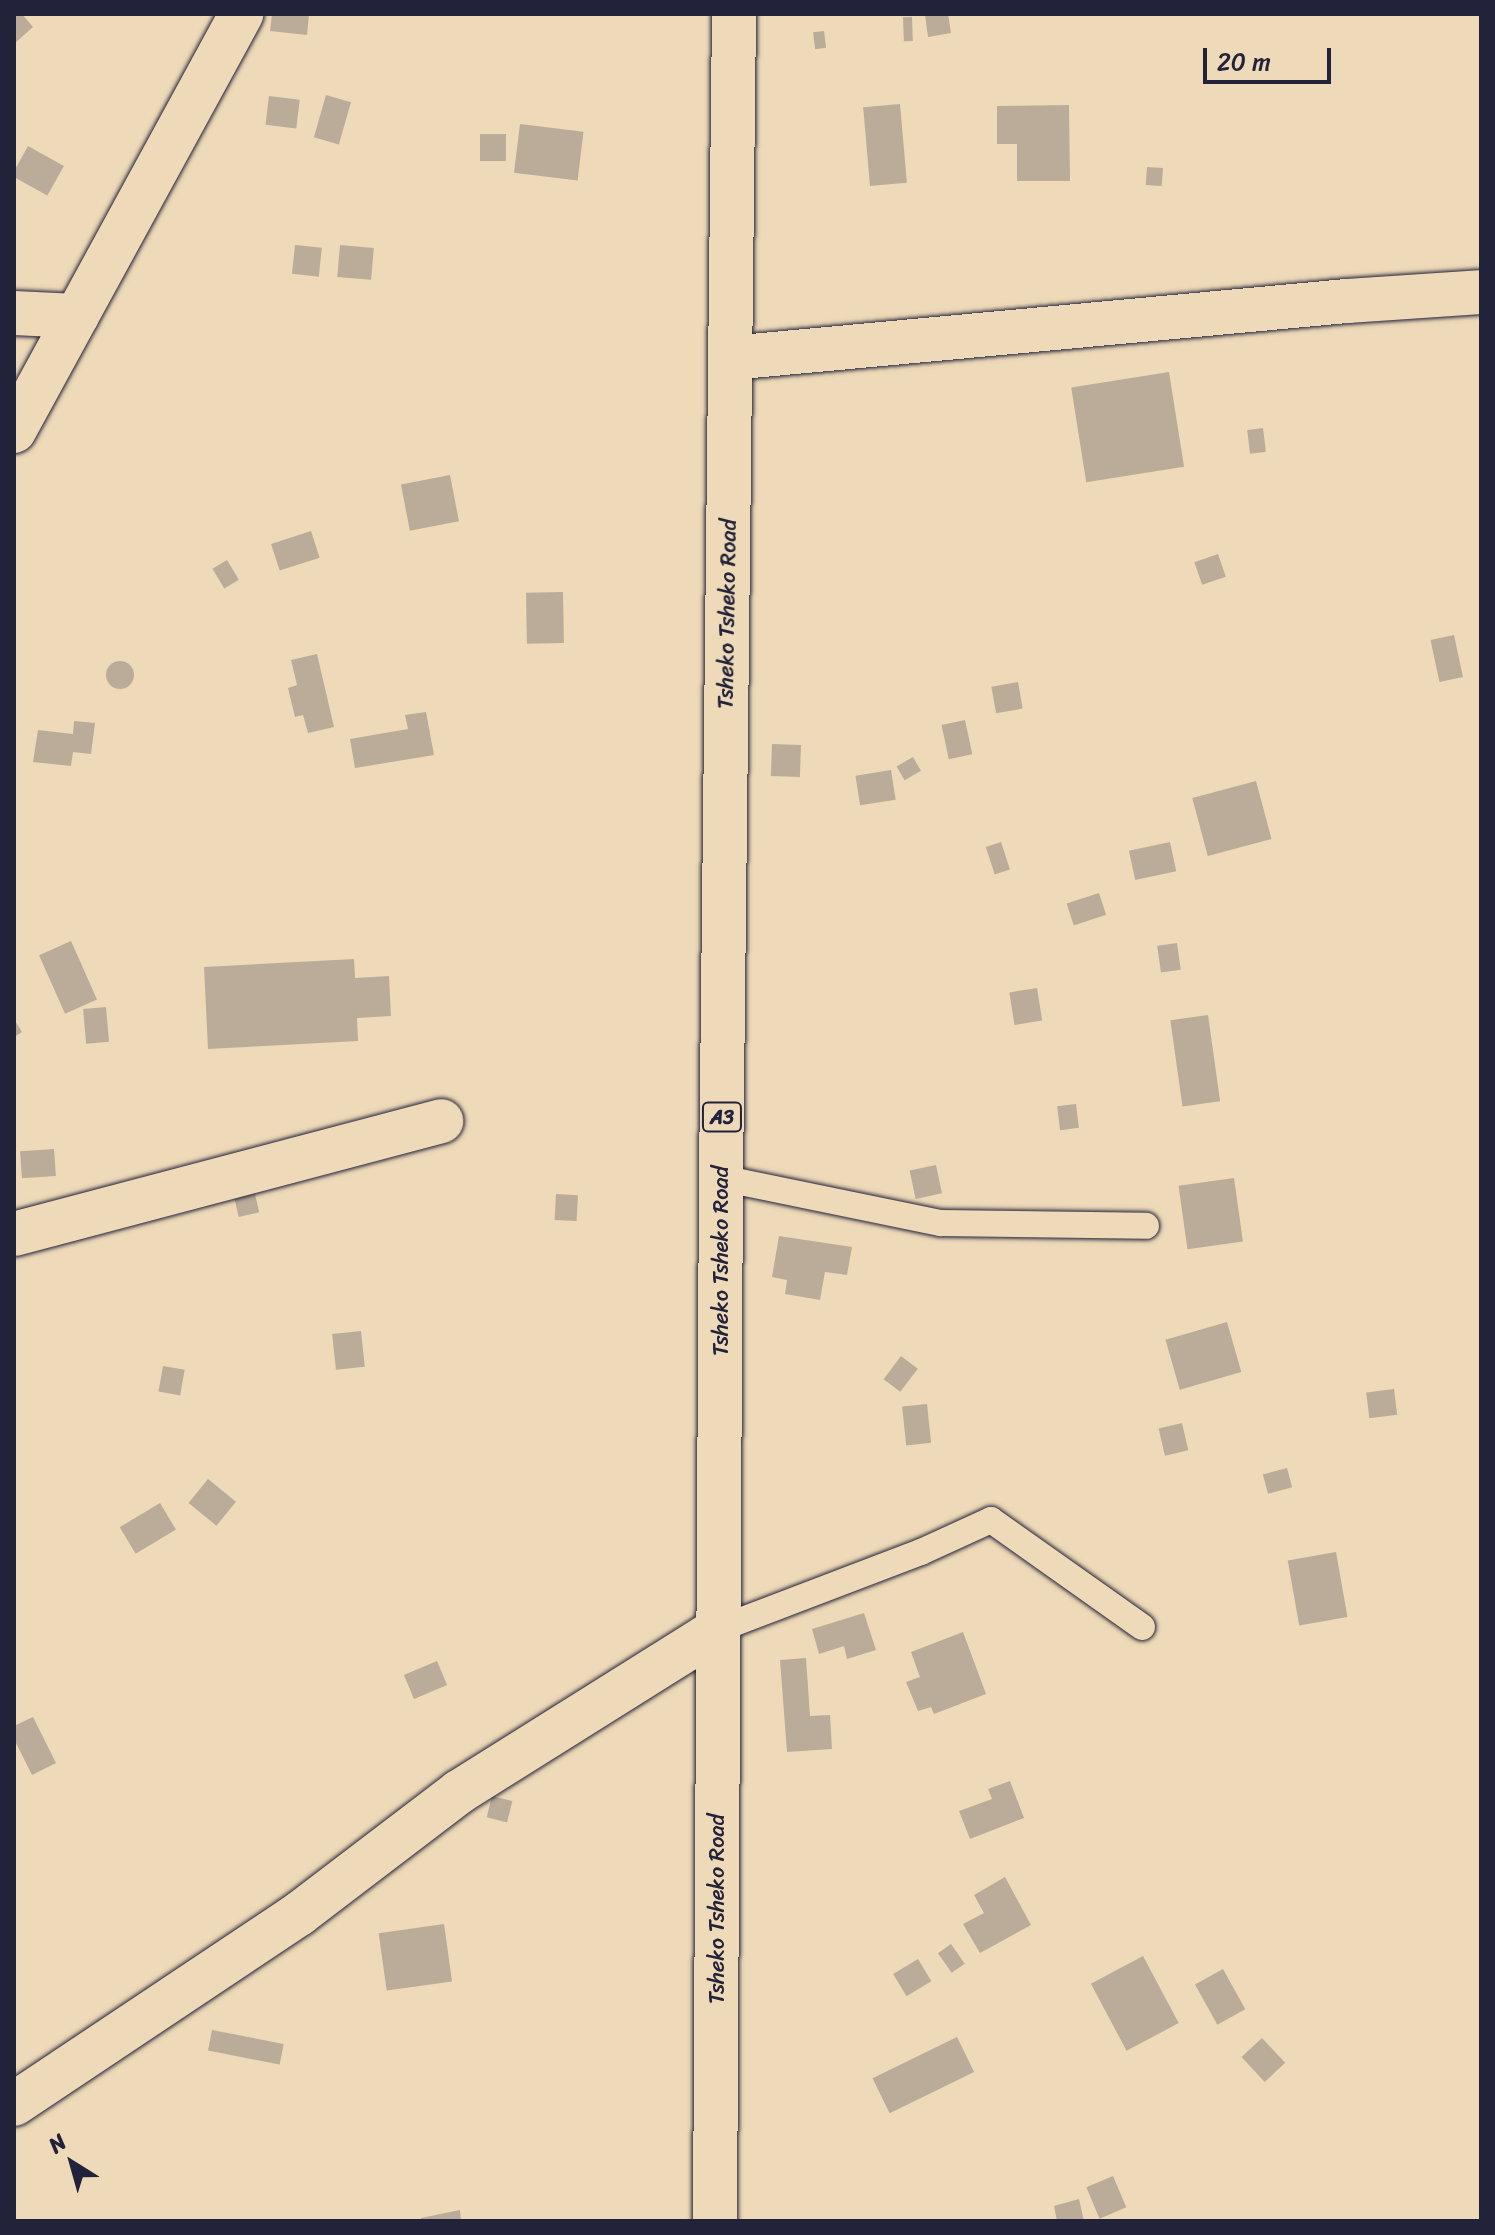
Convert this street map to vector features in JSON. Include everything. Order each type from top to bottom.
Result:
[{"type":"main road","points":[[14,431],[241,14]]},
{"type":"main road","name":"Tsheko Tsheko Road","points":[[715,2221],[721,1178],[734,14]]},
{"type":"main road","points":[[730,358],[1347,301],[1481,292]]},
{"type":"main road","points":[[14,313],[77,316]]},
{"type":"main road","points":[[14,1234],[441,1121]]},
{"type":"main road","points":[[14,2104],[299,1914],[459,1792],[719,1629]]},
{"type":"lane","points":[[721,1178],[941,1223],[1146,1226]]},
{"type":"lane","points":[[719,1629],[921,1552],[991,1520],[1142,1627]]},
{"type":"building","points":[[14,14],[22,14],[33,27],[14,44]]},
{"type":"building","points":[[272,14],[309,14],[307,35],[270,31]]},
{"type":"building","points":[[925,14],[948,14],[951,33],[928,37]]},
{"type":"building","points":[[903,17],[912,17],[913,41],[904,41]]},
{"type":"building","points":[[824,31],[826,48],[815,49],[813,32]]},
{"type":"building","points":[[326,95],[351,102],[339,144],[314,137]]},
{"type":"building","points":[[269,96],[300,100],[296,129],[265,125]]},
{"type":"building","points":[[900,104],[907,183],[870,186],[863,107]]},
{"type":"building","points":[[1069,105],[1070,181],[1017,181],[1017,144],[997,144],[997,106]]},
{"type":"building","points":[[520,124],[584,132],[578,180],[514,173]]},
{"type":"building","points":[[480,134],[506,134],[506,161],[480,161]]},
{"type":"building","points":[[28,146],[64,166],[47,196],[14,177],[14,171]]},
{"type":"building","points":[[1147,167],[1163,168],[1162,186],[1146,185]]},
{"type":"building","points":[[295,245],[322,248],[319,277],[292,274]]},
{"type":"building","points":[[340,245],[374,248],[371,280],[337,277]]},
{"type":"building","points":[[1169,372],[1184,467],[1086,482],[1071,387]]},
{"type":"building","points":[[1263,428],[1266,452],[1250,454],[1247,430]]},
{"type":"building","points":[[450,475],[459,521],[410,531],[401,485]]},
{"type":"building","points":[[311,531],[320,558],[280,571],[271,544]]},
{"type":"building","points":[[1218,554],[1226,577],[1202,585],[1194,562]]},
{"type":"building","points":[[227,560],[239,580],[224,588],[212,569]]},
{"type":"building","points":[[563,592],[564,643],[527,644],[526,593]]},
{"type":"building","points":[[1454,635],[1463,677],[1439,682],[1431,640]]},
{"type":"building","points":[[317,654],[334,727],[308,733],[303,715],[295,717],[288,688],[297,685],[291,660]]},
{"type":"building","points":[[120,661],[130,665],[134,675],[130,685],[120,689],[110,685],[106,675],[110,665]]},
{"type":"building","points":[[1018,682],[1023,709],[996,713],[991,687]]},
{"type":"building","points":[[426,712],[434,755],[355,768],[350,739],[408,729],[405,715]]},
{"type":"building","points":[[965,720],[972,754],[949,759],[942,725]]},
{"type":"building","points":[[74,721],[95,723],[91,754],[73,752],[71,766],[33,762],[38,730],[73,734]]},
{"type":"building","points":[[772,744],[801,745],[800,777],[771,776]]},
{"type":"building","points":[[913,757],[921,771],[905,780],[897,766]]},
{"type":"building","points":[[891,770],[896,800],[860,805],[855,776]]},
{"type":"building","points":[[1256,781],[1272,839],[1208,856],[1192,798]]},
{"type":"building","points":[[1001,842],[1010,870],[995,875],[986,847]]},
{"type":"building","points":[[1170,842],[1176,871],[1135,880],[1129,851]]},
{"type":"building","points":[[1099,893],[1106,915],[1074,925],[1067,904]]},
{"type":"building","points":[[71,941],[97,999],[65,1014],[39,955]]},
{"type":"building","points":[[1177,943],[1181,970],[1161,973],[1157,946]]},
{"type":"building","points":[[354,959],[355,978],[389,976],[391,1016],[357,1018],[358,1041],[208,1049],[204,967]]},
{"type":"building","points":[[1037,988],[1042,1021],[1015,1025],[1009,992]]},
{"type":"building","points":[[106,1007],[109,1042],[86,1044],[83,1009]]},
{"type":"building","points":[[1208,1015],[1220,1101],[1182,1106],[1170,1020]]},
{"type":"building","points":[[14,1019],[22,1032],[14,1037]]},
{"type":"building","points":[[1076,1104],[1079,1128],[1060,1130],[1057,1106]]},
{"type":"building","points":[[54,1149],[56,1176],[22,1178],[20,1151]]},
{"type":"building","points":[[936,1165],[942,1193],[916,1199],[910,1171]]},
{"type":"building","points":[[1234,1178],[1243,1241],[1187,1249],[1179,1186]]},
{"type":"building","points":[[252,1181],[259,1212],[239,1217],[232,1186]]},
{"type":"building","points":[[556,1194],[578,1195],[577,1221],[555,1220]]},
{"type":"building","points":[[779,1236],[852,1247],[847,1275],[825,1272],[820,1300],[785,1294],[787,1280],[772,1277]]},
{"type":"building","points":[[1227,1322],[1241,1372],[1180,1390],[1165,1340]]},
{"type":"building","points":[[361,1331],[365,1367],[336,1370],[332,1334]]},
{"type":"building","points":[[901,1356],[918,1369],[900,1392],[884,1379]]},
{"type":"building","points":[[163,1366],[185,1370],[180,1395],[158,1392]]},
{"type":"building","points":[[1394,1389],[1397,1415],[1369,1418],[1366,1392]]},
{"type":"building","points":[[927,1404],[931,1443],[906,1445],[902,1407]]},
{"type":"building","points":[[1182,1423],[1188,1450],[1165,1456],[1159,1428]]},
{"type":"building","points":[[1287,1468],[1292,1487],[1268,1494],[1263,1474]]},
{"type":"building","points":[[208,1479],[236,1502],[216,1526],[188,1503]]},
{"type":"building","points":[[160,1503],[176,1530],[136,1554],[120,1527]]},
{"type":"building","points":[[1336,1552],[1347,1617],[1299,1626],[1288,1561]]},
{"type":"building","points":[[864,1613],[876,1650],[847,1659],[844,1646],[819,1654],[812,1629]]},
{"type":"building","points":[[963,1632],[986,1694],[934,1714],[931,1707],[918,1711],[906,1682],[920,1677],[911,1652]]},
{"type":"building","points":[[806,1658],[810,1716],[830,1715],[832,1749],[787,1752],[780,1660]]},
{"type":"building","points":[[437,1661],[447,1685],[414,1699],[404,1675]]},
{"type":"building","points":[[33,1717],[56,1763],[32,1775],[14,1739],[14,1726]]},
{"type":"building","points":[[1010,1781],[1024,1818],[970,1839],[959,1811],[992,1799],[988,1789]]},
{"type":"building","points":[[492,1796],[512,1801],[507,1822],[487,1817]]},
{"type":"building","points":[[1005,1877],[1031,1925],[980,1953],[963,1924],[984,1913],[974,1895]]},
{"type":"building","points":[[444,1924],[452,1981],[387,1991],[379,1933]]},
{"type":"building","points":[[951,1944],[965,1964],[952,1973],[938,1953]]},
{"type":"building","points":[[1143,1956],[1179,2023],[1127,2051],[1091,1984]]},
{"type":"building","points":[[918,1959],[931,1981],[907,1996],[893,1974]]},
{"type":"building","points":[[1223,1969],[1245,2009],[1217,2025],[1195,1985]]},
{"type":"building","points":[[212,2030],[284,2044],[280,2065],[208,2051]]},
{"type":"building","points":[[957,2037],[974,2072],[890,2113],[873,2078]]},
{"type":"building","points":[[1262,2038],[1285,2063],[1265,2082],[1242,2057]]},
{"type":"building","points":[[1113,2176],[1126,2207],[1100,2219],[1086,2187]]},
{"type":"building","points":[[1079,2199],[1084,2221],[1057,2221],[1054,2206]]},
{"type":"building","points":[[460,2210],[461,2221],[421,2221],[421,2218]]}]
